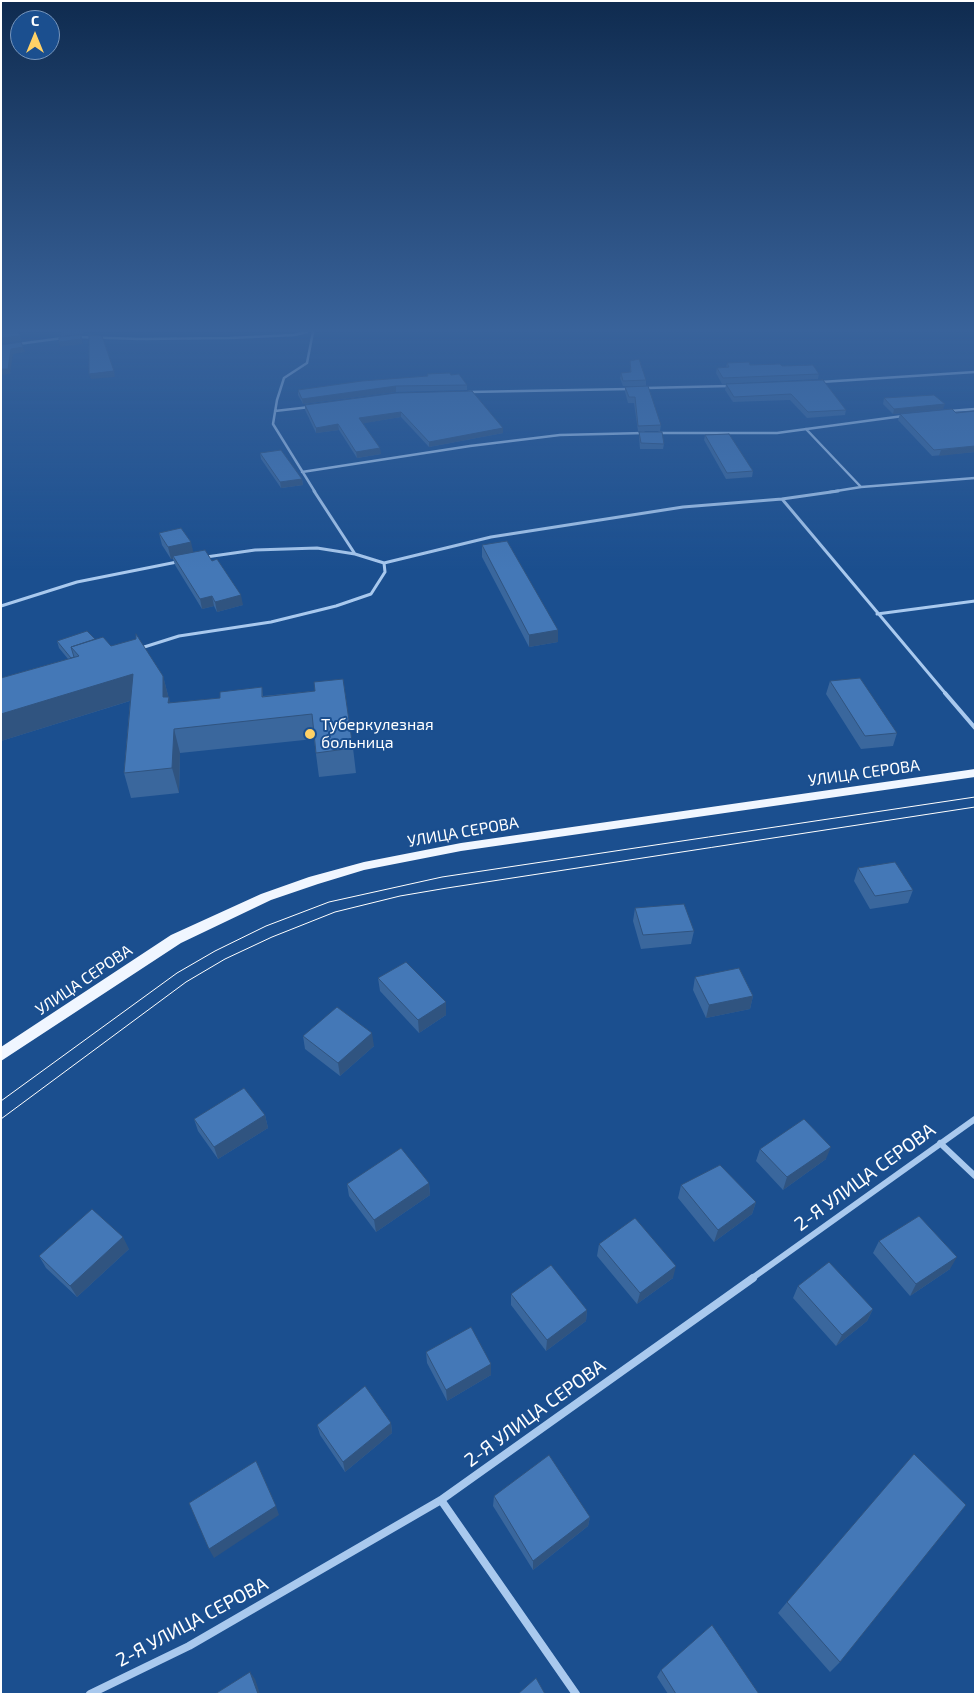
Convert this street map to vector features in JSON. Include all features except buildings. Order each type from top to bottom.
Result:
[{"type":"main road","name":"УЛИЦА СЕРОВА","points":[[1,1055],[176,939],[266,896],[314,880],[364,866],[461,847],[975,773]]},
{"type":"street","name":"2-Я УЛИЦА СЕРОВА","points":[[90,1694],[189,1646],[441,1500],[975,1119]]},
{"type":"street","points":[[940,1143],[975,1176]]},
{"type":"street","points":[[441,1500],[576,1694]]},
{"type":"lane","points":[[275,411],[274,424],[302,472],[355,554]]},
{"type":"lane","points":[[943,412],[953,411]]},
{"type":"lane","points":[[654,433],[777,433],[906,416]]},
{"type":"lane","points":[[806,429],[861,488]]},
{"type":"lane","points":[[302,472],[560,434],[644,433]]},
{"type":"lane","points":[[202,557],[255,550],[317,548],[355,554],[384,563],[491,537],[683,507],[782,499],[861,488],[975,478]]},
{"type":"lane","points":[[782,499],[975,728]]},
{"type":"lane","points":[[1,606],[77,582],[184,560]]},
{"type":"lane","points":[[133,650],[179,636],[271,622],[319,612],[350,602],[371,594],[384,572],[384,563]]},
{"type":"lane","points":[[877,614],[975,600]]},
{"type":"tram line","points":[[1,1101],[177,973],[215,951],[266,926],[329,902],[442,877],[975,797]]},
{"type":"tram line","points":[[1,1119],[186,982],[225,959],[272,937],[335,912],[400,896],[447,888],[975,807]]},
{"type":"place","name":"Туберкулезная больница","points":[[310,734]]}]
